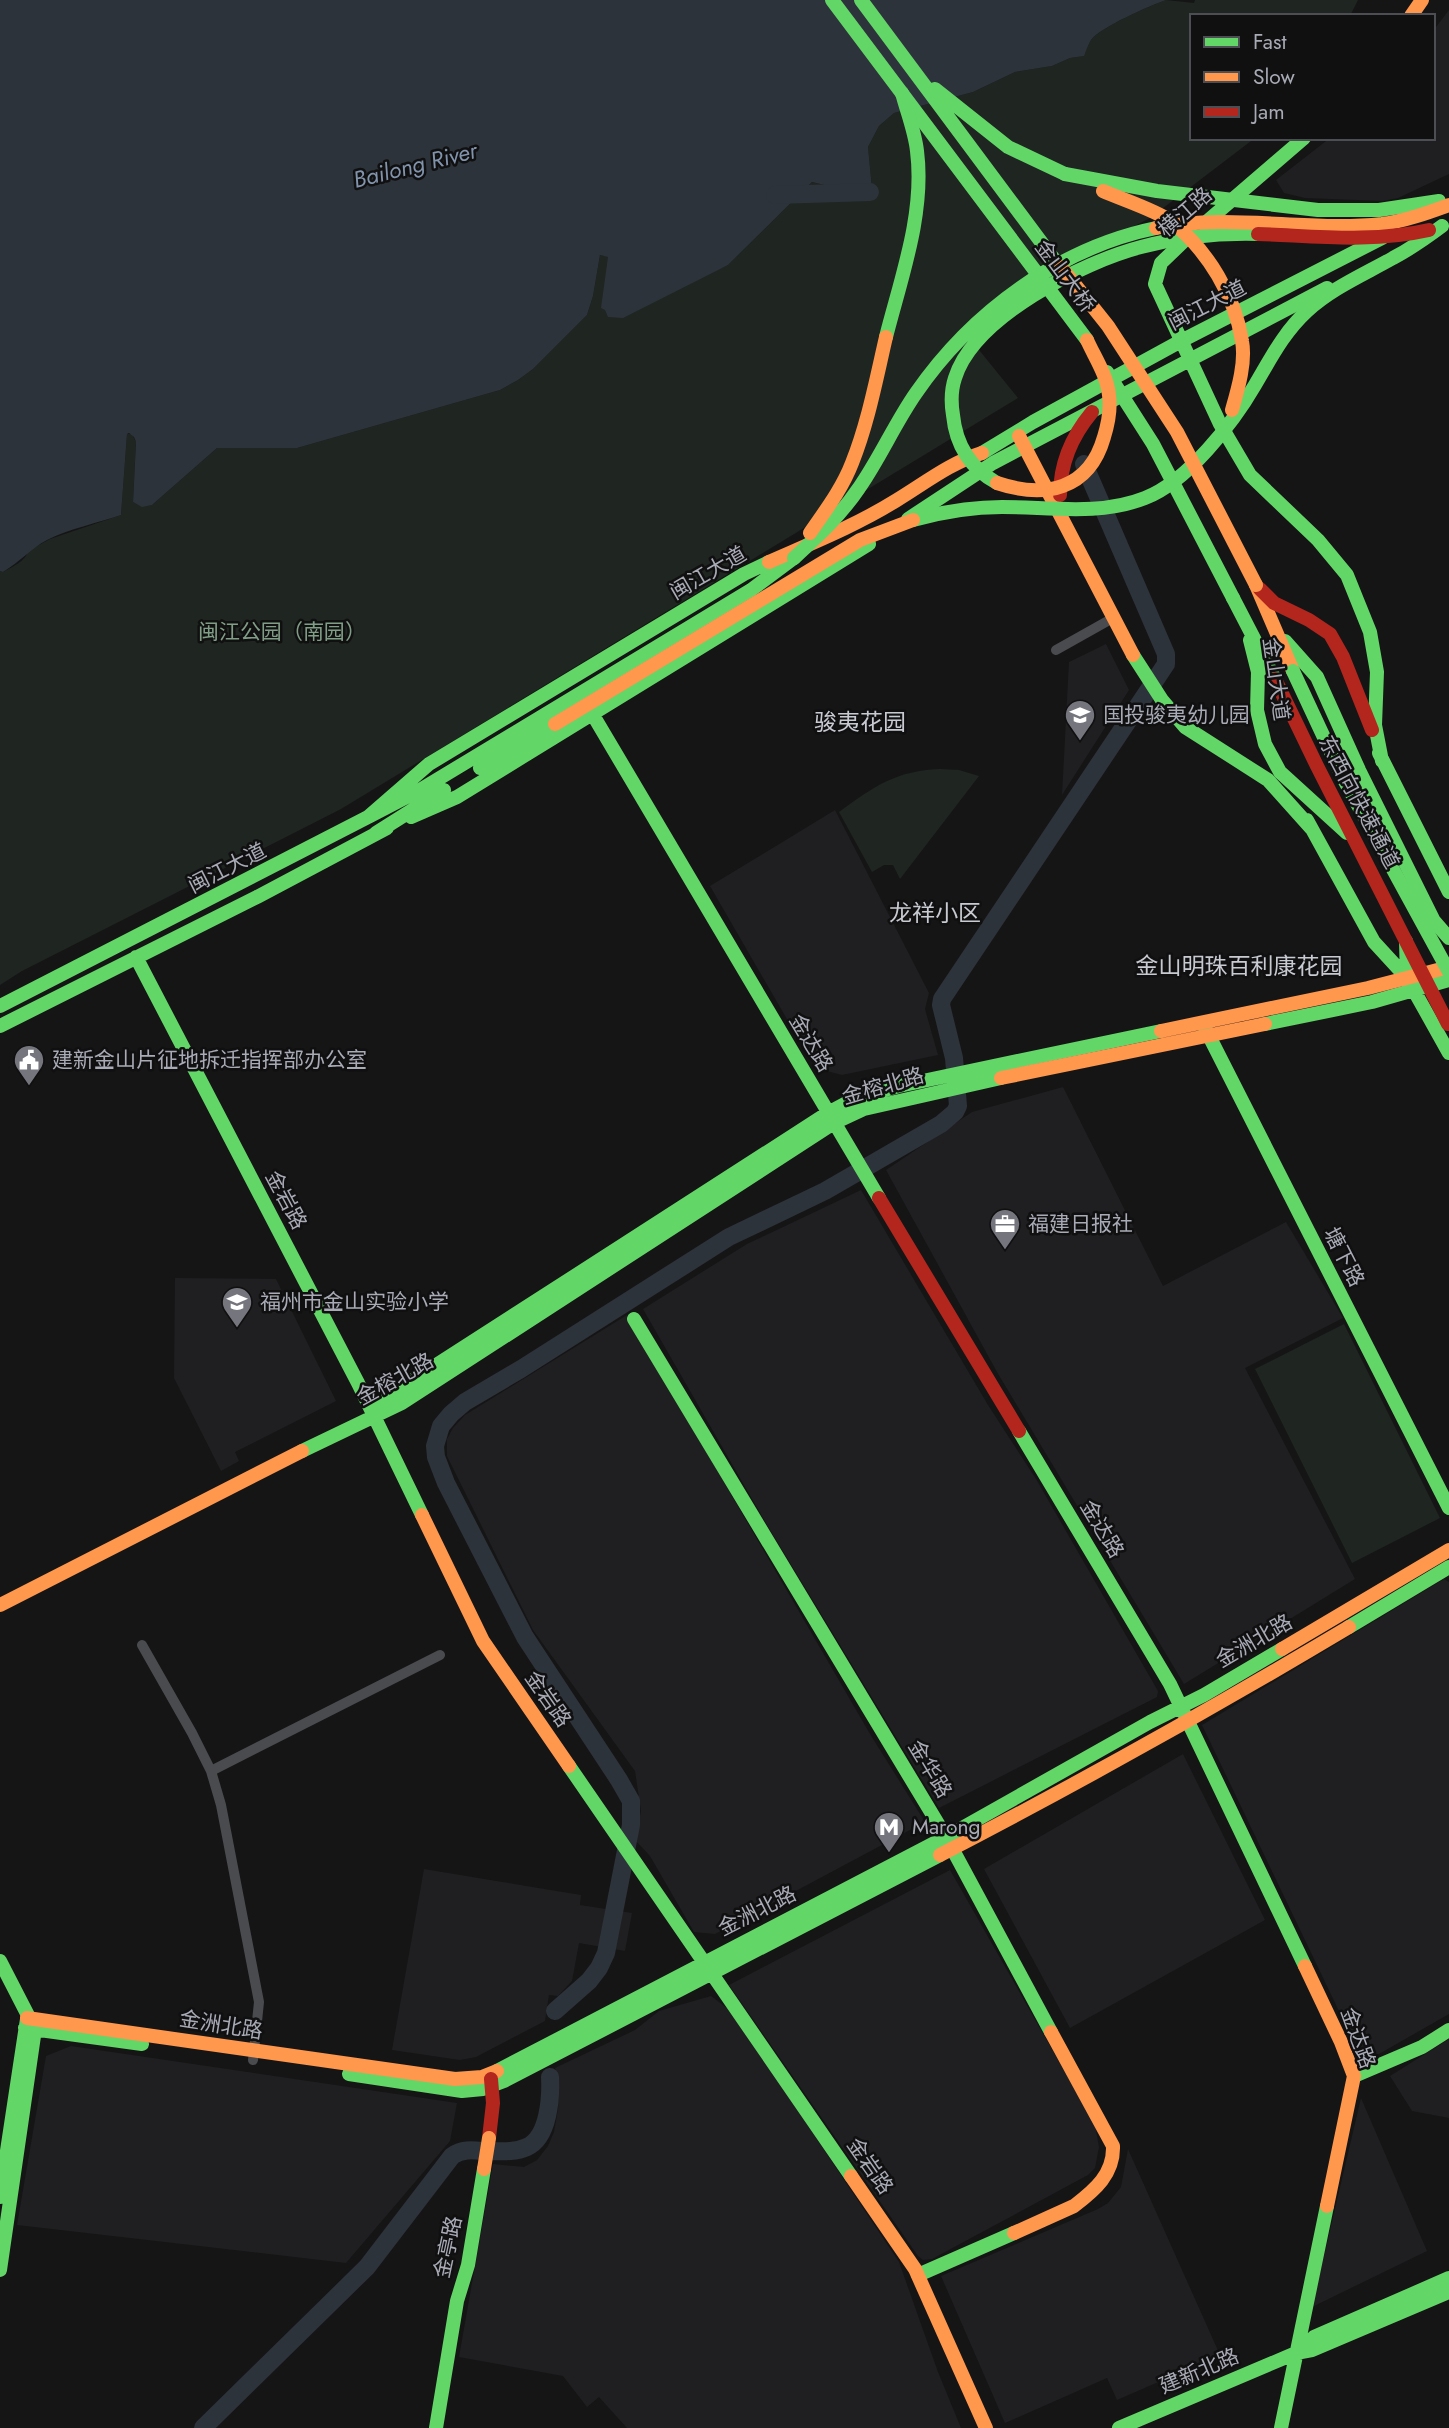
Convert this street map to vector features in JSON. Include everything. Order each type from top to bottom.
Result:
[{"type":"main road","name":"金山大桥","points":[[832,0],[1087,340],[1153,444],[1233,598]]},
{"type":"main road","name":"金山大桥","points":[[861,0],[989,173],[1108,326],[1177,432],[1256,585]]},
{"type":"main road","points":[[919,76],[1008,148],[1171,221],[1209,261],[1230,295],[1243,343],[1239,386],[1230,419]]},
{"type":"main road","points":[[794,558],[836,495],[851,465],[864,428],[911,238],[918,195],[916,150],[902,93]]},
{"type":"main road","name":"横江路","points":[[1302,140],[1158,263],[1155,284],[1220,424],[1250,475],[1318,540],[1347,575],[1370,632],[1377,672],[1375,725],[1382,761]]},
{"type":"main road","points":[[1065,174],[1122,188],[1346,211],[1399,208],[1449,197]]},
{"type":"main road","name":"闽江大道","points":[[0,1006],[368,817],[429,764],[744,574],[896,501],[963,459],[987,451],[1181,341],[1401,229],[1449,197]]},
{"type":"main road","points":[[376,833],[751,590],[794,558],[837,518],[861,485],[917,392],[947,351],[1006,296],[1055,265],[1114,239],[1176,224],[1249,220],[1358,227],[1399,223],[1449,205]]},
{"type":"main road","points":[[1087,340],[1108,388],[1109,418],[1102,449],[1082,476],[1055,489],[1027,490],[997,483],[974,468],[958,440],[951,410],[955,376],[971,347],[1013,309],[1062,277],[1116,253],[1178,237],[1249,233],[1356,241],[1403,237],[1447,227]]},
{"type":"main road","points":[[368,817],[551,718],[860,540],[898,523],[949,511],[999,507],[1107,507],[1147,498],[1183,476],[1253,388],[1267,361],[1286,334],[1309,309],[1337,288],[1447,227]]},
{"type":"main road","name":"闽江大道","points":[[0,1026],[257,897],[376,833],[457,797],[807,584],[987,466],[1447,227]]},
{"type":"main road","points":[[1068,527],[1060,497],[1060,475],[1073,439],[1093,410]]},
{"type":"main road","points":[[1017,432],[1142,672],[1161,700],[1185,727],[1268,780],[1311,828]]},
{"type":"main road","points":[[1256,585],[1273,603],[1309,620],[1330,634],[1343,657],[1382,761],[1449,892]]},
{"type":"main road","name":"东西向快速通道","points":[[1256,585],[1342,776],[1449,969]]},
{"type":"main road","name":"东西向快速通道","points":[[1233,598],[1275,679],[1324,784],[1400,925],[1449,1026]]},
{"type":"main road","name":"金山大道","points":[[1272,622],[1292,652],[1317,677],[1359,770],[1434,921],[1449,938]]},
{"type":"main road","name":"金山大道","points":[[1248,628],[1258,672],[1257,710],[1265,744],[1280,772],[1342,827],[1371,864],[1406,929],[1411,984],[1449,1053]]},
{"type":"main road","name":"金达路","points":[[593,715],[1182,1706],[1341,2042],[1354,2076],[1281,2428]]},
{"type":"main road","points":[[1280,772],[1374,942],[1411,984]]},
{"type":"main road","name":"金岩路","points":[[136,957],[373,1413],[483,1641],[918,2275],[986,2428]]},
{"type":"main road","points":[[1411,984],[1449,969]]},
{"type":"main road","points":[[1411,984],[1449,981]]},
{"type":"main road","name":"金榕北路","points":[[0,1605],[356,1423],[373,1413],[396,1391],[831,1118],[944,1084],[1205,1030],[1371,1002],[1411,984]]},
{"type":"main road","name":"塘下路","points":[[1205,1030],[1449,1508]]},
{"type":"main road","name":"金华路","points":[[634,1319],[946,1837],[1109,2136],[1114,2154],[1112,2164],[1101,2183],[1074,2206],[918,2275]]},
{"type":"main road","name":"金洲北路","points":[[29,2021],[254,2056],[455,2079],[492,2080],[706,1968],[1204,1695],[1449,1550]]},
{"type":"main road","name":"金洲北路","points":[[706,1968],[953,1850],[1190,1721],[1449,1567]]},
{"type":"main road","points":[[0,1961],[29,2021],[0,2270]]},
{"type":"main road","points":[[0,2197],[29,2021]]},
{"type":"main road","points":[[1354,2076],[1422,2048],[1449,2030]]},
{"type":"main road","name":"金亭路","points":[[436,2428],[457,2301],[468,2264],[484,2169],[494,2103],[492,2080]]},
{"type":"main road","name":"建新北路","points":[[1296,2353],[1314,2337],[1449,2278]]},
{"type":"main road","name":"建新北路","points":[[1119,2428],[1449,2291]]},
{"type":"street","points":[[1055,649],[1113,618]]},
{"type":"street","points":[[142,1645],[192,1733],[211,1772],[221,1805],[259,2002],[254,2056]]},
{"type":"street","points":[[211,1772],[440,1655]]},
{"type":"shaded area","points":[[1449,10],[1449,174],[1398,198],[1383,201],[1305,198],[1284,193],[1276,180],[1327,140],[1435,140],[1435,28]]},
{"type":"shaded area","name":"国投骏夷幼儿园","points":[[1106,644],[1129,690],[1062,795],[1069,662]]},
{"type":"shaded area","points":[[835,810],[929,993],[925,1009],[938,1055],[842,1075],[827,1071],[816,1063],[806,1052],[710,886]]},
{"type":"shaded area","points":[[1063,1087],[1163,1286],[1286,1222],[1343,1318],[1245,1368],[1355,1579],[1184,1684],[997,1372],[886,1170],[972,1112]]},
{"type":"shaded area","points":[[861,1190],[988,1405],[1036,1479],[1158,1691],[1157,1697],[939,1808],[767,1525],[643,1309],[747,1244]]},
{"type":"shaded area","name":"福州市金山实验小学","points":[[175,1278],[276,1279],[336,1401],[235,1452],[239,1461],[221,1471],[174,1378]]},
{"type":"shaded area","points":[[627,1315],[870,1734],[925,1822],[715,1934],[694,1932],[650,1856],[635,1840],[641,1811],[635,1771],[533,1630],[447,1456],[447,1439],[465,1415]]},
{"type":"shaded area","points":[[1444,1579],[1449,1582],[1449,2014],[1379,2054],[1360,2055],[1202,1725]]},
{"type":"shaded area","points":[[1183,1754],[1265,1920],[1070,2028],[984,1869]]},
{"type":"shaded area","points":[[424,1869],[581,1895],[580,1905],[632,1913],[625,1951],[579,1943],[572,1981],[558,1996],[549,1995],[545,2021],[476,2057],[460,2060],[392,2050]]},
{"type":"shaded area","points":[[950,1870],[1095,2125],[1099,2147],[1095,2168],[1088,2175],[932,2259],[923,2260],[729,1985]]},
{"type":"shaded area","points":[[711,1996],[732,2012],[899,2262],[961,2428],[627,2428],[599,2397],[587,2407],[563,2376],[459,2357],[493,2164],[524,2167],[537,2160],[548,2146],[554,2132],[558,2109],[559,2082],[555,2068],[635,2030],[659,2011]]},
{"type":"shaded area","points":[[1449,2039],[1449,2118],[1412,2111],[1390,2076]]},
{"type":"shaded area","points":[[71,2046],[457,2103],[450,2141],[346,2263],[17,2225],[46,2056]]},
{"type":"shaded area","points":[[1361,2098],[1427,2251],[1312,2307]]},
{"type":"shaded area","points":[[1128,2149],[1220,2355],[1117,2400],[1107,2378],[1005,2423],[941,2276],[1108,2203],[1121,2187]]},
{"type":"green space","name":"闽江公园（南园）","points":[[1166,0],[1194,3],[1195,0],[1358,0],[1351,14],[1190,14],[1190,140],[1252,140],[1150,218],[1082,253],[975,345],[1018,398],[341,809],[22,971],[0,985],[0,571],[3,572],[18,563],[25,558],[28,551],[50,539],[121,515],[127,434],[132,434],[136,442],[133,502],[142,506],[152,505],[217,448],[297,448],[500,390],[533,369],[587,315],[600,255],[708,274],[728,265],[812,182],[865,195],[872,189],[868,147],[879,126],[894,113],[973,92],[1015,72],[1052,66],[1083,56],[1096,35]]},
{"type":"green space","points":[[940,769],[959,770],[979,776],[900,879],[893,865],[884,865],[872,872],[839,812],[886,782],[910,773]]},
{"type":"green space","points":[[1344,1324],[1440,1518],[1352,1563],[1255,1369]]},
{"type":"water","name":"Bailong River","points":[[0,0],[1166,0],[1104,29],[1091,40],[1084,56],[1070,58],[1052,66],[1015,72],[973,92],[894,113],[879,126],[868,147],[872,189],[865,195],[812,182],[728,265],[623,318],[608,317],[601,308],[608,257],[600,255],[587,315],[533,369],[500,390],[297,448],[217,448],[152,505],[142,507],[133,502],[136,442],[129,433],[121,515],[47,540],[3,572],[0,571]]},
{"type":"waterway","points":[[775,195],[870,192]]},
{"type":"waterway","points":[[555,2011],[589,1981],[606,1953],[631,1825],[631,1801],[525,1637],[446,1483],[436,1457],[435,1446],[441,1426],[465,1402],[729,1237],[825,1191],[941,1124],[955,1112],[958,1106],[954,1058],[941,1005],[942,999],[1166,664],[1166,654],[1084,464]]},
{"type":"waterway","points":[[203,2428],[367,2267],[452,2156],[467,2150],[517,2150],[534,2142],[540,2135],[547,2116],[550,2077]]},
{"type":"traffic: fast","points":[[832,0],[1087,340]]},
{"type":"traffic: fast","points":[[861,0],[1053,258]]},
{"type":"traffic: fast","points":[[935,89],[1008,147],[1065,174]]},
{"type":"traffic: fast","points":[[886,337],[910,245],[918,198],[916,144],[902,93]]},
{"type":"traffic: fast","points":[[1204,224],[1302,140]]},
{"type":"traffic: fast","points":[[1065,174],[1157,191],[1318,210],[1379,210],[1439,201]]},
{"type":"traffic: fast","points":[[913,520],[980,508],[1110,507],[1128,504],[1161,490],[1192,465],[1222,433],[1246,400],[1272,355],[1307,311],[1337,289],[1406,251],[1442,226]]},
{"type":"traffic: fast","points":[[794,558],[829,525],[852,498],[908,404],[938,363],[991,310],[1052,268],[1085,251],[1156,228]]},
{"type":"traffic: fast","points":[[997,483],[979,470],[966,455],[957,437],[952,406],[955,378],[966,355],[984,334],[1033,295],[1117,254],[1184,238],[1258,234]]},
{"type":"traffic: fast","points":[[1188,237],[1161,263],[1155,284],[1220,424],[1250,475],[1318,540],[1347,575],[1370,632],[1377,672],[1375,725],[1382,761]]},
{"type":"traffic: fast","points":[[982,453],[1181,341],[1382,238]]},
{"type":"traffic: fast","points":[[908,519],[993,463],[1327,288]]},
{"type":"traffic: fast","points":[[1107,372],[1153,444],[1233,598]]},
{"type":"traffic: fast","points":[[411,817],[457,797],[869,544]]},
{"type":"traffic: fast","points":[[368,817],[420,790],[751,590],[794,558]]},
{"type":"traffic: fast","points":[[0,1006],[368,817],[429,764],[744,574],[769,562]]},
{"type":"traffic: fast","points":[[1233,598],[1275,679]]},
{"type":"traffic: fast","points":[[1250,640],[1258,672],[1257,710],[1265,744],[1280,772],[1347,833]]},
{"type":"traffic: fast","points":[[1285,641],[1317,677],[1359,770],[1434,921],[1449,938]]},
{"type":"traffic: fast","points":[[1133,655],[1162,700],[1185,727],[1268,780],[1311,828]]},
{"type":"traffic: fast","points":[[1293,671],[1342,776],[1449,972]]},
{"type":"traffic: fast","points":[[593,715],[879,1198]]},
{"type":"traffic: fast","points":[[480,768],[555,724]]},
{"type":"traffic: fast","points":[[1379,753],[1449,892]]},
{"type":"traffic: fast","points":[[376,833],[444,790]]},
{"type":"traffic: fast","points":[[1307,820],[1374,942],[1407,978]]},
{"type":"traffic: fast","points":[[0,1026],[257,897],[387,828]]},
{"type":"traffic: fast","points":[[1406,941],[1407,978],[1449,1053]]},
{"type":"traffic: fast","points":[[136,957],[358,1383],[422,1515]]},
{"type":"traffic: fast","points":[[1265,1024],[1372,1002],[1449,980]]},
{"type":"traffic: fast","points":[[1205,1028],[1449,1508]]},
{"type":"traffic: fast","points":[[374,1409],[396,1391],[828,1113],[856,1098],[899,1086],[1161,1031]]},
{"type":"traffic: fast","points":[[302,1451],[402,1403],[834,1123],[864,1109],[1001,1078]]},
{"type":"traffic: fast","points":[[634,1319],[946,1837],[1051,2032]]},
{"type":"traffic: fast","points":[[1019,1431],[1170,1684],[1305,1966]]},
{"type":"traffic: fast","points":[[1349,1627],[1449,1567]]},
{"type":"traffic: fast","points":[[497,2071],[946,1837],[1282,1649]]},
{"type":"traffic: fast","points":[[569,1766],[851,2176]]},
{"type":"traffic: fast","points":[[349,2074],[462,2091],[483,2089],[504,2081],[940,1855]]},
{"type":"traffic: fast","points":[[0,1961],[35,2029],[0,2270]]},
{"type":"traffic: fast","points":[[0,2197],[27,2019]]},
{"type":"traffic: fast","points":[[25,2028],[142,2044]]},
{"type":"traffic: fast","points":[[1354,2076],[1422,2047],[1449,2030]]},
{"type":"traffic: fast","points":[[436,2428],[457,2301],[468,2265],[484,2169]]},
{"type":"traffic: fast","points":[[1281,2428],[1327,2206]]},
{"type":"traffic: fast","points":[[918,2275],[1014,2233]]},
{"type":"traffic: fast","points":[[1297,2352],[1314,2337],[1449,2278]]},
{"type":"traffic: fast","points":[[1119,2428],[1449,2292]]},
{"type":"traffic: slow","points":[[1412,14],[1422,0]]},
{"type":"traffic: slow","points":[[1103,191],[1149,209],[1172,222],[1197,246],[1218,276],[1233,308],[1243,349],[1241,376],[1232,410]]},
{"type":"traffic: slow","points":[[1156,228],[1212,222],[1325,226],[1382,224],[1408,219],[1449,205]]},
{"type":"traffic: slow","points":[[1061,267],[1108,326],[1177,432],[1256,585]]},
{"type":"traffic: slow","points":[[810,533],[838,491],[858,448],[886,337]]},
{"type":"traffic: slow","points":[[997,483],[1032,490],[1063,486],[1088,469],[1097,455],[1107,427],[1110,400],[1103,374],[1087,340]]},
{"type":"traffic: slow","points":[[1019,436],[1133,655]]},
{"type":"traffic: slow","points":[[769,562],[866,518],[948,468],[982,453]]},
{"type":"traffic: slow","points":[[555,724],[860,540],[913,520]]},
{"type":"traffic: slow","points":[[1256,585],[1293,671]]},
{"type":"traffic: slow","points":[[1161,1031],[1368,988],[1449,967]]},
{"type":"traffic: slow","points":[[1001,1078],[1265,1024]]},
{"type":"traffic: slow","points":[[0,1605],[302,1451]]},
{"type":"traffic: slow","points":[[422,1515],[483,1641],[569,1766]]},
{"type":"traffic: slow","points":[[1282,1649],[1449,1550]]},
{"type":"traffic: slow","points":[[940,1855],[1146,1744],[1349,1627]]},
{"type":"traffic: slow","points":[[1305,1966],[1354,2076],[1327,2206]]},
{"type":"traffic: slow","points":[[27,2018],[455,2079],[482,2077],[497,2071]]},
{"type":"traffic: slow","points":[[1014,2233],[1082,2200],[1107,2173],[1112,2156],[1113,2146],[1051,2032]]},
{"type":"traffic: slow","points":[[484,2169],[489,2138]]},
{"type":"traffic: slow","points":[[851,2176],[915,2269],[986,2428]]},
{"type":"traffic: jam","points":[[1258,234],[1365,238],[1429,230]]},
{"type":"traffic: jam","points":[[1060,495],[1068,450],[1092,412]]},
{"type":"traffic: jam","points":[[1260,589],[1274,603],[1330,634],[1343,657],[1372,730]]},
{"type":"traffic: jam","points":[[1275,679],[1448,1024]]},
{"type":"traffic: jam","points":[[879,1198],[1019,1431]]},
{"type":"traffic: jam","points":[[489,2138],[493,2103],[491,2079]]},
{"type":"place","name":"国投骏夷幼儿园","points":[[1080,742]]},
{"type":"place","name":"建新金山片征地拆迁指挥部办公室","points":[[29,1087]]},
{"type":"place","name":"福建日报社","points":[[1005,1251]]},
{"type":"place","name":"福州市金山实验小学","points":[[237,1329]]},
{"type":"place","name":"Marong","points":[[889,1854]]},
{"type":"district","name":"骏夷花园","points":[[860,722]]},
{"type":"district","name":"龙祥小区","points":[[935,913]]},
{"type":"district","name":"金山明珠百利康花园","points":[[1239,966]]}]
